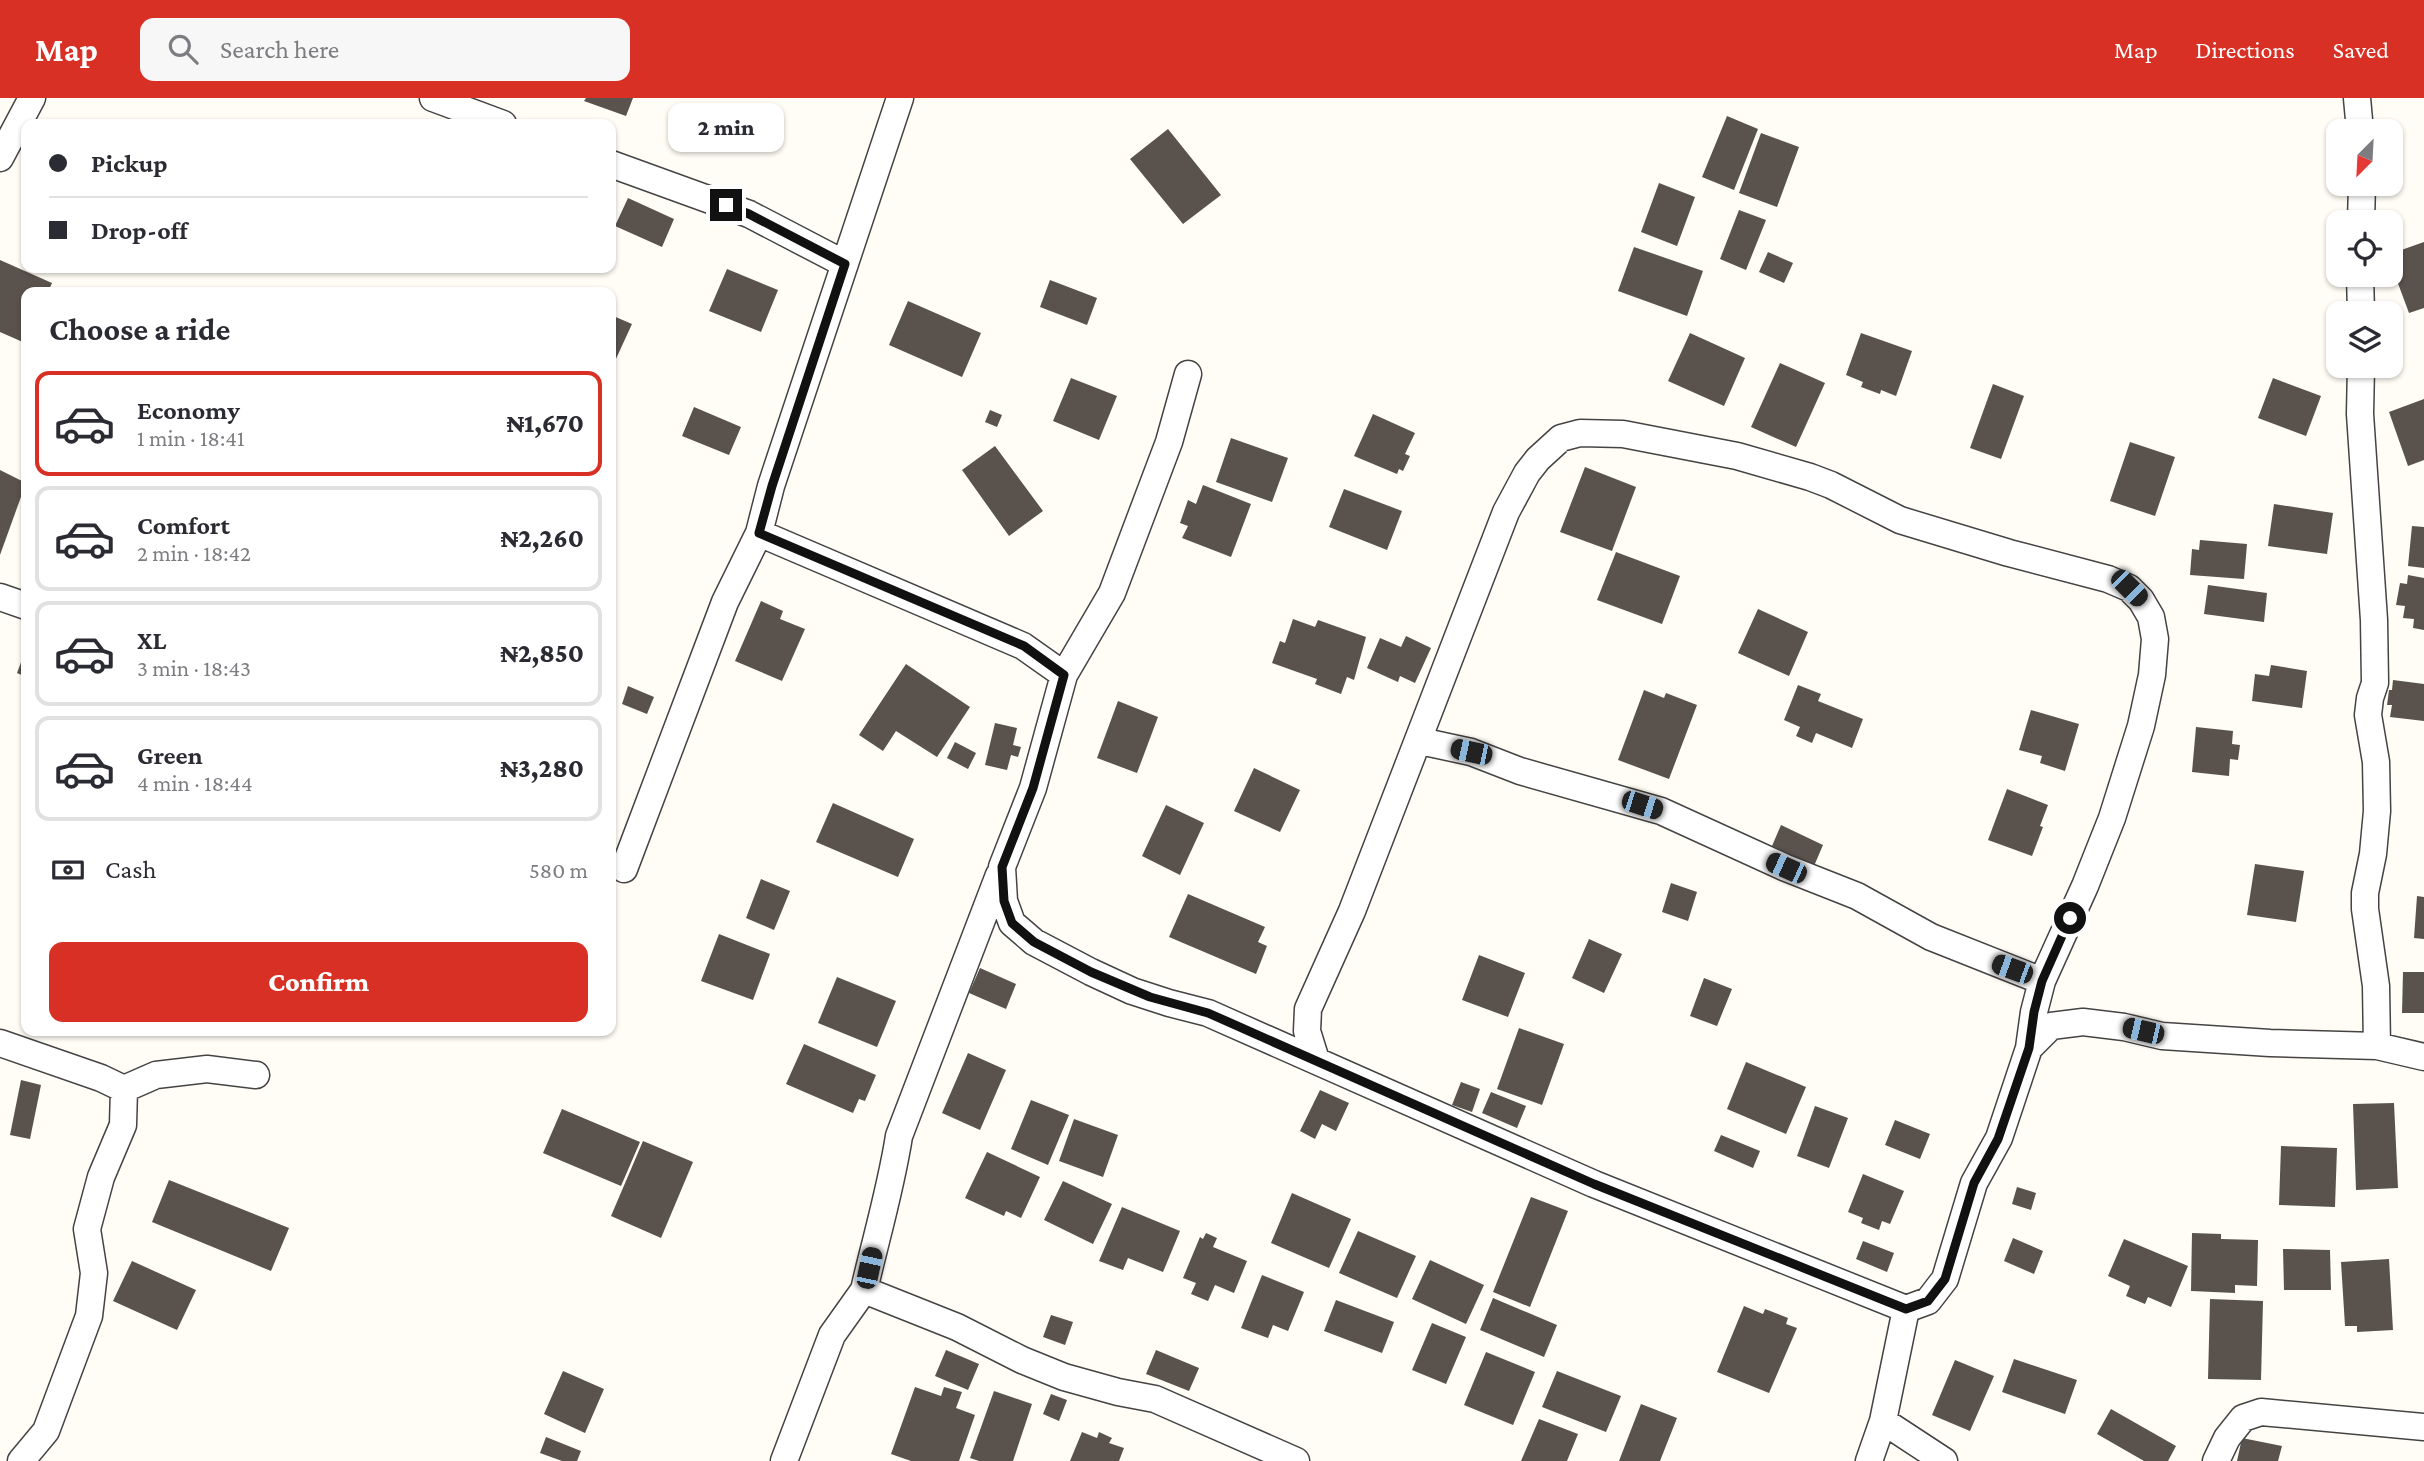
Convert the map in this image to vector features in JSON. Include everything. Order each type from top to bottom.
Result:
[{"type":"street","points":[[0,158],[32,98]]},
{"type":"street","points":[[433,98],[490,119]]},
{"type":"street","points":[[624,869],[725,602],[759,533],[772,486],[900,98]]},
{"type":"street","points":[[2357,98],[2359,119]]},
{"type":"street","points":[[616,166],[749,214],[845,264]]},
{"type":"street","points":[[784,1461],[832,1335],[864,1290],[878,1226],[893,1177],[899,1136],[1033,788],[1064,675],[1112,593],[1169,442],[1188,374]]},
{"type":"street","points":[[2361,378],[2374,620],[2375,683],[2368,715],[2376,762],[2373,854],[2365,893],[2365,909],[2376,986],[2377,1046]]},
{"type":"street","points":[[1002,867],[1004,901],[1012,923],[1034,942],[1091,972],[1132,990],[1208,1013],[1594,1184],[1906,1309],[1928,1301],[1945,1279],[1974,1183],[1998,1139],[2029,1048],[2042,981],[2112,818],[2141,726],[2152,675],[2155,639],[2151,617],[2141,600],[2129,588],[2108,579],[1900,520],[1831,485],[1737,456],[1623,434],[1580,433],[1561,438],[1527,473],[1506,512],[1420,741],[1352,911],[1308,1009],[1307,1031],[1316,1060]]},
{"type":"street","points":[[759,533],[1024,646],[1064,675]]},
{"type":"street","points":[[0,597],[21,604]]},
{"type":"street","points":[[1420,741],[1471,752],[1520,771],[1661,811],[1786,868],[1857,896],[1931,937],[2042,981]]},
{"type":"street","points":[[2029,1048],[2051,1026],[2083,1022],[2162,1035],[2270,1043],[2377,1046],[2424,1057]]},
{"type":"street","points":[[0,1043],[101,1078],[124,1089],[156,1075],[207,1069],[256,1075]]},
{"type":"street","points":[[21,1461],[46,1431],[89,1316],[94,1273],[87,1230],[101,1177],[123,1125],[124,1089]]},
{"type":"street","points":[[864,1290],[957,1327],[1022,1360],[1064,1377],[1155,1399],[1296,1461]]},
{"type":"street","points":[[1869,1461],[1883,1421],[1906,1309]]},
{"type":"street","points":[[2216,1461],[2227,1438],[2243,1418],[2261,1412],[2424,1427]]},
{"type":"street","points":[[1883,1421],[1944,1461]]},
{"type":"building","points":[[586,98],[633,98],[626,116],[584,101]]},
{"type":"building","points":[[1727,116],[1758,129],[1734,190],[1702,177]]},
{"type":"building","points":[[1168,129],[1221,195],[1183,224],[1130,159]]},
{"type":"building","points":[[1761,133],[1799,147],[1777,207],[1739,193]]},
{"type":"building","points":[[1659,183],[1695,197],[1677,246],[1641,232]]},
{"type":"building","points":[[628,198],[674,219],[662,247],[616,226]]},
{"type":"building","points":[[1739,210],[1766,220],[1746,270],[1720,259]]},
{"type":"building","points":[[2424,242],[2424,308],[2409,313],[2399,287],[2403,287],[2403,249]]},
{"type":"building","points":[[1634,247],[1703,271],[1687,316],[1618,291]]},
{"type":"building","points":[[1768,252],[1793,263],[1784,283],[1759,272]]},
{"type":"building","points":[[0,260],[21,269],[21,273],[29,273],[52,283],[50,287],[21,287],[21,341],[0,332]]},
{"type":"building","points":[[727,269],[778,290],[761,332],[709,311]]},
{"type":"building","points":[[1050,280],[1097,298],[1087,325],[1040,307]]},
{"type":"building","points":[[908,301],[981,333],[962,377],[889,345]]},
{"type":"building","points":[[616,317],[632,324],[616,359]]},
{"type":"building","points":[[1690,333],[1745,358],[1724,406],[1668,381]]},
{"type":"building","points":[[1861,333],[1912,351],[1896,396],[1861,387],[1863,382],[1846,375]]},
{"type":"building","points":[[1780,363],[1825,383],[1796,447],[1751,427]]},
{"type":"building","points":[[1071,378],[1117,396],[1099,440],[1053,421]]},
{"type":"building","points":[[2273,378],[2321,396],[2306,436],[2258,418]]},
{"type":"building","points":[[1993,384],[2024,396],[2001,459],[1970,448]]},
{"type":"building","points":[[2424,399],[2424,460],[2408,466],[2389,412]]},
{"type":"building","points":[[694,407],[741,427],[729,455],[682,436]]},
{"type":"building","points":[[990,410],[1002,415],[997,427],[985,422]]},
{"type":"building","points":[[1373,414],[1415,433],[1405,454],[1410,456],[1403,471],[1399,469],[1397,474],[1354,456]]},
{"type":"building","points":[[1231,438],[1288,458],[1272,502],[1216,482]]},
{"type":"building","points":[[2130,442],[2175,457],[2155,516],[2110,501]]},
{"type":"building","points":[[995,446],[1043,511],[1009,536],[962,470]]},
{"type":"building","points":[[1585,467],[1636,487],[1612,551],[1560,532]]},
{"type":"building","points":[[0,470],[21,480],[21,497],[0,555]]},
{"type":"building","points":[[1203,485],[1251,504],[1231,557],[1182,538],[1188,526],[1180,523],[1188,500],[1196,504]]},
{"type":"building","points":[[1344,489],[1402,511],[1387,550],[1329,527]]},
{"type":"building","points":[[2274,504],[2333,513],[2327,554],[2268,546]]},
{"type":"building","points":[[2412,526],[2424,527],[2424,568],[2408,566]]},
{"type":"building","points":[[2200,540],[2247,544],[2244,579],[2190,575],[2192,549],[2199,550]]},
{"type":"building","points":[[1616,552],[1680,576],[1662,624],[1597,600]]},
{"type":"building","points":[[2408,575],[2424,578],[2424,630],[2413,628],[2414,619],[2403,618],[2405,606],[2396,605],[2400,583],[2407,584]]},
{"type":"building","points":[[2208,585],[2267,593],[2264,622],[2204,614]]},
{"type":"building","points":[[761,601],[783,611],[780,619],[805,629],[782,681],[735,661]]},
{"type":"building","points":[[1758,609],[1808,632],[1789,676],[1738,653]]},
{"type":"building","points":[[1293,619],[1315,627],[1318,620],[1366,637],[1354,680],[1347,677],[1341,694],[1315,684],[1317,679],[1272,663],[1280,641],[1285,643]]},
{"type":"building","points":[[1406,636],[1431,648],[1415,683],[1400,676],[1398,682],[1367,668],[1380,638],[1401,647]]},
{"type":"building","points":[[906,664],[970,707],[937,757],[896,731],[883,751],[859,735]]},
{"type":"building","points":[[2271,665],[2307,671],[2302,708],[2252,701],[2255,674],[2269,676]]},
{"type":"building","points":[[2393,680],[2424,684],[2424,721],[2390,717],[2392,705],[2387,705]]},
{"type":"building","points":[[1798,685],[1821,694],[1818,701],[1863,719],[1852,748],[1816,733],[1812,743],[1796,736],[1800,727],[1784,720]]},
{"type":"building","points":[[628,686],[654,697],[647,714],[622,704]]},
{"type":"building","points":[[1644,690],[1664,698],[1666,693],[1697,705],[1669,779],[1618,760]]},
{"type":"building","points":[[1118,701],[1158,717],[1137,773],[1097,758]]},
{"type":"building","points":[[2031,710],[2079,724],[2065,771],[2040,763],[2042,756],[2019,750]]},
{"type":"building","points":[[995,723],[1017,728],[1013,745],[1021,747],[1018,757],[1011,755],[1007,770],[985,765]]},
{"type":"building","points":[[2196,727],[2233,731],[2232,744],[2240,745],[2238,760],[2230,759],[2229,776],[2192,772]]},
{"type":"building","points":[[955,742],[976,753],[968,769],[947,758]]},
{"type":"building","points":[[1254,768],[1300,790],[1280,832],[1234,811]]},
{"type":"building","points":[[2007,789],[2048,805],[2032,856],[1988,840]]},
{"type":"building","points":[[833,803],[914,839],[898,877],[816,842]]},
{"type":"building","points":[[1166,805],[1204,823],[1180,875],[1142,856]]},
{"type":"building","points":[[1781,825],[1823,845],[1814,866],[1772,846]]},
{"type":"building","points":[[2255,864],[2304,871],[2296,922],[2247,915]]},
{"type":"building","points":[[761,879],[790,891],[774,930],[746,918]]},
{"type":"building","points":[[1671,883],[1697,892],[1688,921],[1662,912]]},
{"type":"building","points":[[1188,894],[1265,927],[1258,942],[1267,946],[1256,974],[1169,937]]},
{"type":"building","points":[[2417,896],[2424,897],[2424,939],[2414,938]]},
{"type":"building","points":[[719,934],[770,954],[753,1000],[701,981]]},
{"type":"building","points":[[1589,939],[1622,954],[1604,993],[1572,978]]},
{"type":"building","points":[[1479,955],[1525,973],[1508,1017],[1462,1000]]},
{"type":"building","points":[[980,968],[1016,984],[1006,1009],[969,993]]},
{"type":"building","points":[[2403,972],[2424,972],[2424,1013],[2402,1013]]},
{"type":"building","points":[[837,977],[896,1001],[877,1047],[818,1023]]},
{"type":"building","points":[[1704,978],[1732,989],[1717,1026],[1690,1016]]},
{"type":"building","points":[[1519,1028],[1564,1044],[1542,1105],[1497,1089]]},
{"type":"building","points":[[804,1044],[876,1075],[865,1101],[859,1099],[853,1113],[786,1084]]},
{"type":"building","points":[[968,1053],[1006,1070],[980,1130],[942,1113]]},
{"type":"building","points":[[1746,1062],[1806,1087],[1786,1134],[1727,1109]]},
{"type":"building","points":[[21,1080],[41,1085],[30,1139],[10,1135]]},
{"type":"building","points":[[1461,1082],[1480,1089],[1472,1112],[1452,1105]]},
{"type":"building","points":[[1320,1090],[1349,1103],[1336,1131],[1322,1124],[1315,1139],[1300,1131]]},
{"type":"building","points":[[1491,1092],[1526,1106],[1517,1128],[1482,1113]]},
{"type":"building","points":[[1031,1100],[1069,1115],[1048,1165],[1011,1149]]},
{"type":"building","points":[[2394,1103],[2398,1188],[2356,1190],[2353,1104]]},
{"type":"building","points":[[1815,1106],[1848,1118],[1829,1168],[1797,1156]]},
{"type":"building","points":[[562,1109],[640,1142],[621,1186],[543,1153]]},
{"type":"building","points":[[1074,1119],[1118,1135],[1103,1177],[1059,1161]]},
{"type":"building","points":[[1895,1120],[1930,1134],[1920,1159],[1885,1145]]},
{"type":"building","points":[[1721,1135],[1760,1151],[1753,1168],[1714,1151]]},
{"type":"building","points":[[643,1141],[693,1162],[661,1238],[611,1216]]},
{"type":"building","points":[[2281,1146],[2337,1148],[2335,1207],[2279,1205]]},
{"type":"building","points":[[987,1152],[1040,1177],[1021,1218],[1006,1211],[1004,1216],[965,1198]]},
{"type":"building","points":[[1863,1174],[1904,1191],[1890,1224],[1882,1221],[1879,1230],[1861,1223],[1863,1218],[1848,1212]]},
{"type":"building","points":[[169,1180],[289,1228],[271,1271],[152,1222]]},
{"type":"building","points":[[1063,1181],[1112,1204],[1093,1244],[1044,1220]]},
{"type":"building","points":[[2017,1187],[2036,1193],[2031,1210],[2012,1204]]},
{"type":"building","points":[[1292,1193],[1351,1219],[1329,1268],[1271,1243]]},
{"type":"building","points":[[1531,1197],[1568,1211],[1530,1307],[1493,1292]]},
{"type":"building","points":[[1122,1207],[1180,1231],[1163,1272],[1128,1258],[1123,1270],[1099,1261]]},
{"type":"building","points":[[1358,1231],[1416,1256],[1397,1298],[1339,1273]]},
{"type":"building","points":[[1206,1233],[1217,1238],[1213,1247],[1247,1261],[1234,1293],[1215,1285],[1208,1301],[1191,1294],[1196,1283],[1183,1278],[1200,1237],[1203,1239]]},
{"type":"building","points":[[2192,1233],[2221,1234],[2221,1239],[2258,1240],[2257,1286],[2235,1285],[2235,1293],[2191,1291]]},
{"type":"building","points":[[2013,1238],[2043,1251],[2034,1274],[2004,1261]]},
{"type":"building","points":[[2124,1239],[2188,1266],[2171,1307],[2148,1297],[2145,1304],[2126,1296],[2130,1286],[2108,1276]]},
{"type":"building","points":[[1863,1241],[1894,1253],[1887,1272],[1856,1259]]},
{"type":"building","points":[[2283,1249],[2330,1250],[2331,1290],[2284,1290]]},
{"type":"building","points":[[2389,1259],[2393,1330],[2357,1332],[2357,1326],[2345,1326],[2341,1262]]},
{"type":"building","points":[[1430,1260],[1484,1285],[1466,1324],[1412,1299]]},
{"type":"building","points":[[132,1261],[196,1290],[177,1330],[113,1301]]},
{"type":"building","points":[[1262,1275],[1304,1292],[1288,1331],[1273,1325],[1268,1338],[1241,1328]]},
{"type":"building","points":[[1493,1298],[1557,1325],[1544,1357],[1480,1330]]},
{"type":"building","points":[[2210,1299],[2263,1301],[2261,1380],[2208,1379]]},
{"type":"building","points":[[1336,1300],[1394,1322],[1382,1353],[1324,1331]]},
{"type":"building","points":[[1744,1306],[1763,1314],[1765,1309],[1788,1318],[1786,1324],[1797,1328],[1769,1393],[1717,1372]]},
{"type":"building","points":[[1051,1315],[1073,1322],[1065,1345],[1043,1337]]},
{"type":"building","points":[[1432,1323],[1466,1337],[1446,1384],[1412,1370]]},
{"type":"building","points":[[946,1350],[979,1364],[968,1390],[935,1376]]},
{"type":"building","points":[[1156,1350],[1199,1368],[1189,1391],[1146,1374]]},
{"type":"building","points":[[1486,1352],[1535,1372],[1513,1425],[1464,1405]]},
{"type":"building","points":[[2014,1359],[2077,1380],[2065,1414],[2002,1392]]},
{"type":"building","points":[[1955,1360],[1994,1376],[1970,1431],[1932,1415]]},
{"type":"building","points":[[563,1371],[604,1389],[585,1433],[544,1414]]},
{"type":"building","points":[[1557,1371],[1621,1396],[1606,1432],[1542,1407]]},
{"type":"building","points":[[915,1387],[941,1396],[944,1387],[962,1392],[956,1408],[975,1415],[959,1461],[911,1461],[891,1454]]},
{"type":"building","points":[[994,1391],[1032,1404],[1013,1461],[979,1461],[970,1458]]},
{"type":"building","points":[[1051,1394],[1067,1400],[1059,1421],[1043,1414]]},
{"type":"building","points":[[1641,1404],[1677,1418],[1660,1461],[1619,1461]]},
{"type":"building","points":[[2111,1409],[2176,1446],[2168,1461],[2144,1461],[2097,1434]]},
{"type":"building","points":[[1539,1419],[1578,1434],[1567,1461],[1521,1461]]},
{"type":"building","points":[[1082,1432],[1097,1438],[1099,1432],[1112,1438],[1109,1443],[1124,1448],[1119,1461],[1070,1461]]},
{"type":"building","points":[[546,1437],[581,1451],[577,1461],[562,1461],[540,1453]]},
{"type":"building","points":[[2242,1438],[2282,1446],[2278,1461],[2237,1461]]},
{"type":"route","points":[[726,205],[749,214],[845,264],[759,533],[1024,646],[1064,675],[1033,788],[1002,867],[1004,901],[1012,923],[1034,942],[1132,990],[1208,1013],[1594,1184],[1906,1309],[1928,1301],[1945,1279],[1974,1183],[1998,1139],[2029,1048],[2042,981],[2070,918]]}]
